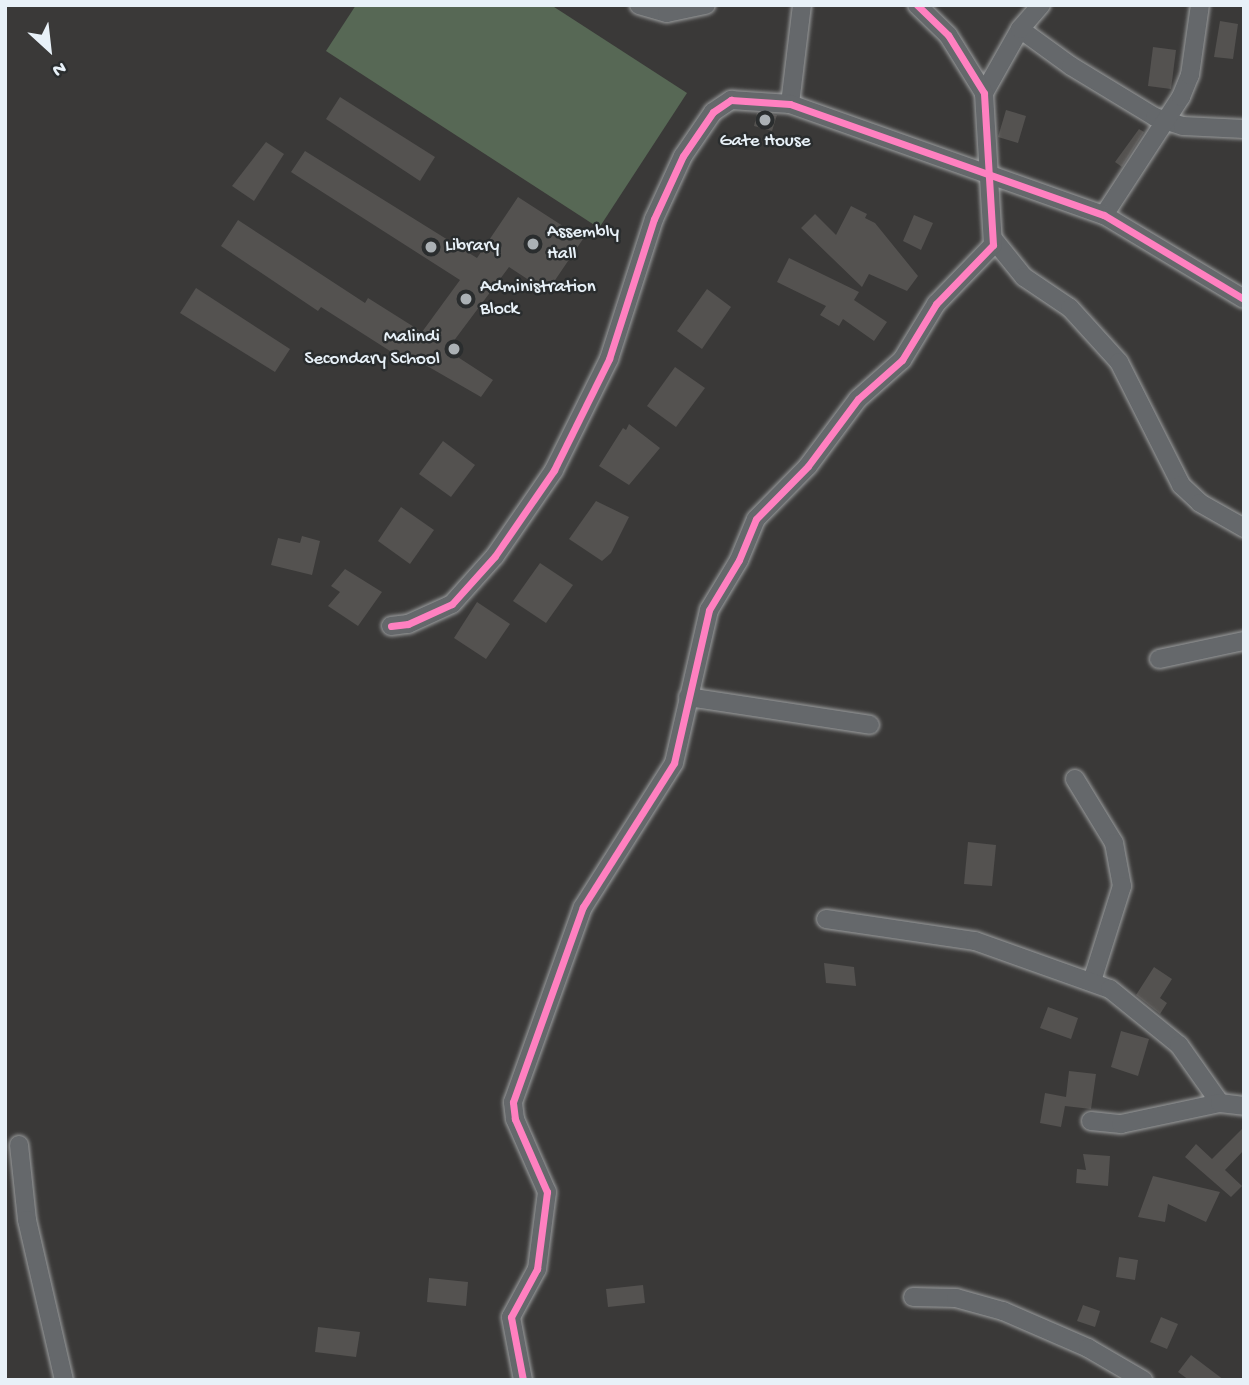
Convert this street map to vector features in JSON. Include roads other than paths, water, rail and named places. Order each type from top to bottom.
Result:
[{"type":"street","points":[[639,5],[667,13],[706,5]]},
{"type":"street","points":[[790,104],[802,5]]},
{"type":"street","points":[[523,1380],[511,1317],[537,1269],[547,1192],[515,1119],[516,1087],[583,907],[674,763],[709,610],[738,560],[756,519],[808,466],[858,399],[902,360],[936,304],[989,254],[994,240],[985,93],[948,35],[917,5]]},
{"type":"street","points":[[985,93],[1020,29],[1041,5]]},
{"type":"street","points":[[1104,215],[1167,121],[1190,75],[1200,5]]},
{"type":"street","points":[[1020,29],[1132,106],[1167,121],[1244,129]]},
{"type":"street","points":[[391,626],[408,624],[452,604],[495,556],[554,470],[610,359],[654,219],[696,132],[713,111],[731,100],[790,104],[1104,215],[1244,299]]},
{"type":"street","points":[[994,240],[1024,277],[1070,309],[1119,362],[1181,485],[1199,503],[1244,528]]},
{"type":"street","points":[[1159,659],[1244,641]]},
{"type":"street","points":[[688,697],[870,725]]},
{"type":"street","points":[[1075,779],[1114,843],[1122,886],[1092,981]]},
{"type":"street","points":[[826,919],[956,936],[1092,981],[1127,1000],[1179,1045],[1220,1103]]},
{"type":"street","points":[[1090,1121],[1135,1122],[1220,1103],[1244,1106]]},
{"type":"street","points":[[19,1145],[27,1220],[64,1380]]},
{"type":"street","points":[[913,1297],[956,1298],[1003,1311],[1070,1339],[1143,1380]]},
{"type":"place","name":"Gate House","points":[[765,120]]},
{"type":"place","name":"Assembly Hall","points":[[533,244]]},
{"type":"place","name":"Library","points":[[431,247]]},
{"type":"place","name":"Administration Block","points":[[466,299]]},
{"type":"place","name":"Malindi Secondary School","points":[[454,349]]}]
